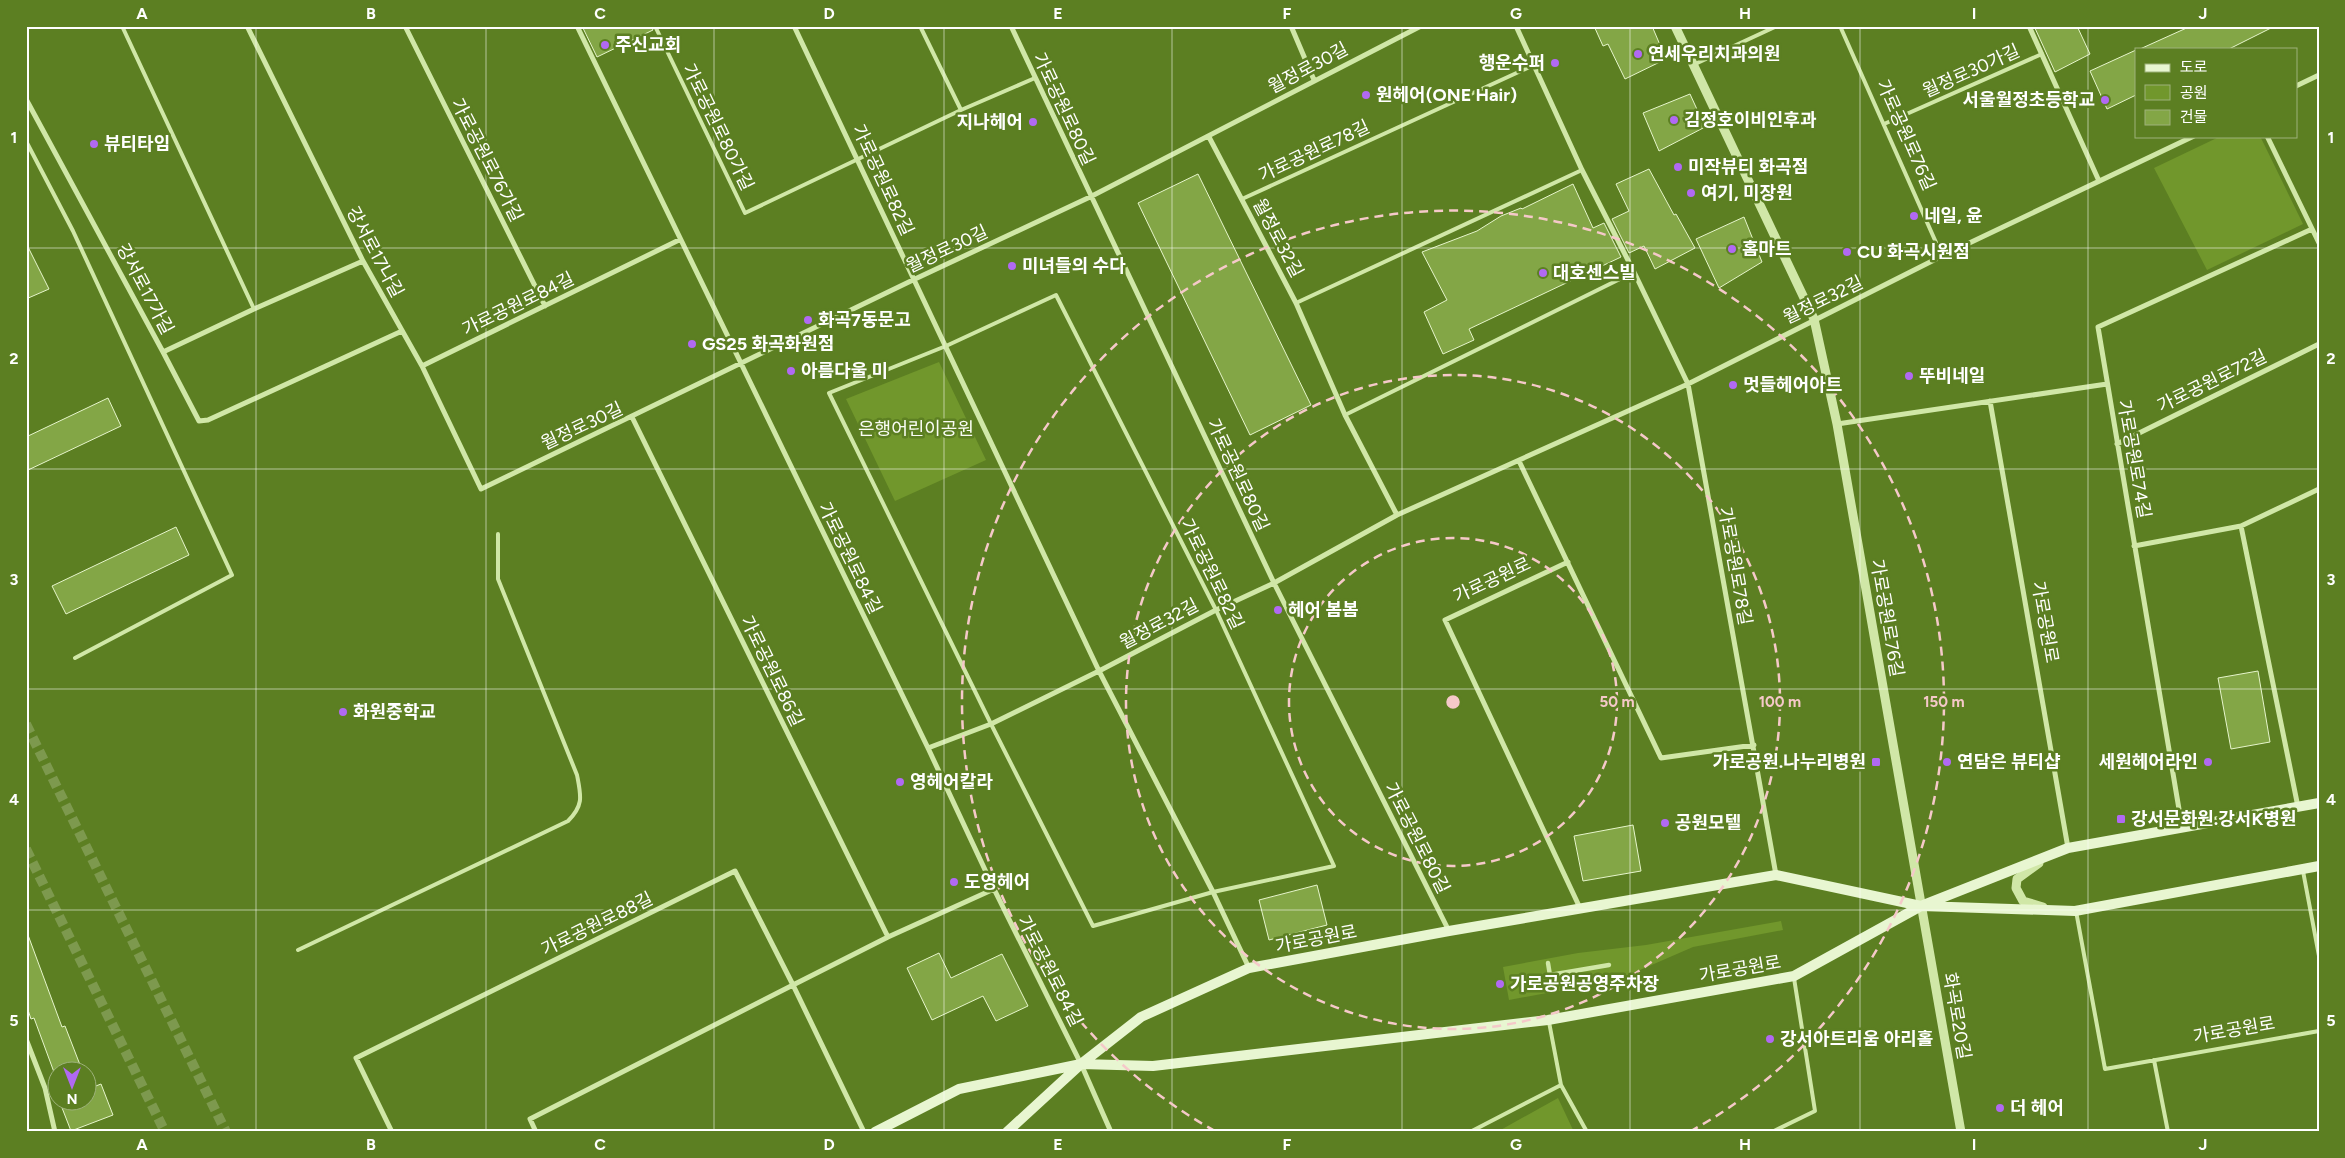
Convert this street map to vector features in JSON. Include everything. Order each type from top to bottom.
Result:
[{"type":"main road","name":"가로공원로","points":[[875,1132],[959,1089],[1081,1064],[1153,1066],[1548,1020],[1794,976],[1921,906],[2068,848],[2319,803]]},
{"type":"main road","name":"가로공원로","points":[[1008,1132],[1081,1064],[1141,1016],[1249,968],[1449,931],[1776,875],[1921,906],[2075,910],[2319,866]]},
{"type":"street","name":"강서로17나길","points":[[247,26],[363,261],[422,366],[481,489]]},
{"type":"street","name":"가로공원로76가길","points":[[405,26],[545,306]]},
{"type":"street","name":"가로공원로84길","points":[[577,26],[679,240],[928,748],[994,890],[1081,1064],[1111,1132]]},
{"type":"street","name":"가로공원로82길","points":[[794,26],[1099,671],[1213,892],[1249,968]]},
{"type":"street","name":"가로공원로80길","points":[[1011,26],[1090,197],[1274,583],[1449,931]]},
{"type":"street","points":[[1291,26],[1314,80]]},
{"type":"street","name":"월정로30길","points":[[481,489],[632,418],[740,363],[915,279],[1090,197],[1210,137],[1314,80],[1420,26]]},
{"type":"street","name":"가로공원로78길","points":[[1516,26],[1582,170],[1688,384],[1776,875]]},
{"type":"street","name":"가로공원로76길","points":[[1674,26],[1814,319],[1837,424],[1921,906]]},
{"type":"street","name":"월정로30가길","points":[[2029,26],[2099,181]]},
{"type":"street","points":[[2298,85],[2319,75]]},
{"type":"street","name":"강서로17가길","points":[[26,99],[163,352],[363,261]]},
{"type":"street","name":"월정로32길","points":[[1210,137],[1296,303],[1345,414],[1397,515]]},
{"type":"street","name":"월정로32길","points":[[928,748],[991,724],[1099,671],[1216,610],[1274,583],[1397,515],[1688,384],[1942,256],[2190,138]]},
{"type":"street","points":[[2268,138],[2319,243]]},
{"type":"street","name":"가로공원로74길","points":[[2182,827],[2098,327],[2312,229]]},
{"type":"street","name":"가로공원로84길","points":[[422,366],[679,240]]},
{"type":"street","points":[[163,352],[199,421],[208,420],[402,331]]},
{"type":"street","name":"가로공원로72길","points":[[2117,444],[2319,344]]},
{"type":"street","points":[[1837,424],[2107,384]]},
{"type":"street","name":"가로공원로","points":[[1990,402],[2068,848]]},
{"type":"street","name":"가로공원로86길","points":[[632,418],[888,937]]},
{"type":"street","points":[[1519,461],[1660,758],[1754,745]]},
{"type":"street","points":[[2134,546],[2241,526],[2319,489]]},
{"type":"street","points":[[2241,526],[2298,807]]},
{"type":"street","name":"가로공원로","points":[[1568,562],[1445,620],[1580,908]]},
{"type":"street","points":[[2068,848],[2028,869],[2017,879],[2016,888],[2023,902],[2036,906],[2075,910]]},
{"type":"street","name":"가로공원로88길","points":[[392,1132],[356,1058],[735,871],[864,1132]]},
{"type":"street","points":[[536,1132],[530,1119],[888,937],[994,890]]},
{"type":"street","name":"화곡로20길","points":[[1921,906],[1961,1132]]},
{"type":"street","points":[[1548,963],[1552,988]]},
{"type":"street","points":[[1550,975],[1609,965]]},
{"type":"street","points":[[26,1039],[45,1088],[55,1132]]},
{"type":"lane","points":[[122,26],[254,309]]},
{"type":"lane","name":"가로공원로80가길","points":[[655,26],[744,213],[960,110],[1035,78]]},
{"type":"lane","points":[[920,26],[960,110]]},
{"type":"lane","points":[[1693,65],[1777,26]]},
{"type":"lane","name":"가로공원로76길","points":[[1840,26],[1942,256]]},
{"type":"lane","name":"월정로30가길","points":[[1884,124],[2042,54]]},
{"type":"lane","name":"가로공원로78길","points":[[1242,199],[1534,64]]},
{"type":"lane","points":[[26,142],[73,231],[232,575],[75,658]]},
{"type":"lane","points":[[1296,303],[1582,170]]},
{"type":"lane","points":[[1345,414],[1634,272]]},
{"type":"lane","name":"가로공원로82길","points":[[1056,295],[1216,610],[1334,866],[1213,892],[1093,926],[991,724],[829,393],[946,346],[1056,295]]},
{"type":"lane","points":[[298,950],[568,821],[579,810],[581,794],[577,775],[498,579],[498,534]]},
{"type":"lane","points":[[2303,869],[2319,956]]},
{"type":"lane","name":"가로공원로","points":[[2075,910],[2105,1069],[2319,1031]]},
{"type":"lane","points":[[1772,1132],[1815,1111],[1794,976]]},
{"type":"lane","points":[[1548,1020],[1561,1085],[1587,1132]]},
{"type":"lane","points":[[2154,1060],[2168,1132]]},
{"type":"lane","points":[[1470,1132],[1561,1085]]},
{"type":"green space","points":[[2217,138],[2261,138],[2303,224],[2207,270],[2154,168]]},
{"type":"green space","name":"은행어린이공원","points":[[939,362],[986,460],[895,501],[846,399]]},
{"type":"green space","points":[[1781,921],[1783,930],[1693,947],[1617,980],[1509,1000],[1503,967],[1578,953],[1646,945]]},
{"type":"green space","points":[[1558,1098],[1574,1132],[1497,1132]]},
{"type":"building","name":"주신교회","points":[[582,26],[651,26],[653,30],[597,57]]},
{"type":"building","name":"연세우리치과의원","points":[[1594,26],[1652,26],[1666,59],[1625,79],[1608,44],[1603,46]]},
{"type":"building","points":[[2034,26],[2077,26],[2090,54],[2055,72]]},
{"type":"building","points":[[2191,26],[2275,26],[2231,48],[2142,48]]},
{"type":"building","points":[[2135,50],[2135,95],[2107,109],[2090,71]]},
{"type":"building","name":"김정호이비인후과","points":[[1690,94],[1705,127],[1659,151],[1643,113]]},
{"type":"building","points":[[1649,169],[1674,215],[1676,214],[1695,248],[1655,269],[1644,246],[1629,253],[1612,219],[1629,211],[1616,184]]},
{"type":"building","points":[[1198,174],[1311,405],[1250,435],[1138,203]]},
{"type":"building","points":[[1573,184],[1593,228],[1604,223],[1621,257],[1469,329],[1474,340],[1443,354],[1424,312],[1447,300],[1422,252],[1477,231],[1501,216],[1522,209]]},
{"type":"building","points":[[1744,217],[1762,262],[1719,288],[1696,239]]},
{"type":"building","points":[[26,243],[49,289],[26,299]]},
{"type":"building","points":[[108,398],[121,426],[26,471],[26,437]]},
{"type":"building","points":[[176,527],[189,555],[66,614],[52,586]]},
{"type":"building","points":[[2258,671],[2270,742],[2231,749],[2218,678]]},
{"type":"building","points":[[1633,825],[1641,871],[1583,881],[1574,836]]},
{"type":"building","points":[[1317,885],[1327,925],[1269,940],[1259,900]]},
{"type":"building","points":[[28,935],[62,1027],[65,1026],[78,1060],[50,1060],[34,1018],[31,1019],[26,1004],[26,936]]},
{"type":"building","points":[[939,953],[951,978],[1002,954],[1028,1006],[996,1021],[983,996],[932,1020],[907,968]]},
{"type":"building","points":[[101,1084],[113,1115],[71,1131],[63,1110],[98,1110],[98,1085]]},
{"type":"tunnel","points":[[26,724],[226,1132]]},
{"type":"tunnel","points":[[26,849],[165,1132]]},
{"type":"place","name":"주신교회","points":[[605,45]]},
{"type":"place","name":"연세우리치과의원","points":[[1638,54]]},
{"type":"place","name":"행운수퍼","points":[[1555,63]]},
{"type":"place","name":"원헤어(ONE Hair)","points":[[1366,95]]},
{"type":"place","name":"서울월정초등학교","points":[[2105,100]]},
{"type":"place","name":"김정호이비인후과","points":[[1674,120]]},
{"type":"place","name":"지나헤어","points":[[1033,122]]},
{"type":"place","name":"뷰티타임","points":[[94,144]]},
{"type":"place","name":"미작뷰티 화곡점","points":[[1678,167]]},
{"type":"place","name":"여기, 미장원","points":[[1691,193]]},
{"type":"place","name":"네일, 윤","points":[[1914,216]]},
{"type":"place","name":"홈마트","points":[[1732,249]]},
{"type":"place","name":"CU 화곡시원점","points":[[1847,252]]},
{"type":"place","name":"미녀들의 수다","points":[[1012,266]]},
{"type":"place","name":"대호센스빌","points":[[1543,273]]},
{"type":"place","name":"화곡7동문고","points":[[808,320]]},
{"type":"place","name":"GS25 화곡화원점","points":[[692,344]]},
{"type":"place","name":"아름다울 미","points":[[791,371]]},
{"type":"place","name":"뚜비네일","points":[[1909,376]]},
{"type":"place","name":"멋들헤어아트","points":[[1733,385]]},
{"type":"place","name":"헤어 봄봄","points":[[1278,610]]},
{"type":"place","name":"화원중학교","points":[[343,712]]},
{"type":"place","name":"가로공원.나누리병원","points":[[1876,762]]},
{"type":"place","name":"연담은 뷰티샵","points":[[1947,762]]},
{"type":"place","name":"세원헤어라인","points":[[2208,762]]},
{"type":"place","name":"영헤어칼라","points":[[900,782]]},
{"type":"place","name":"강서문화원.강서K병원","points":[[2121,819]]},
{"type":"place","name":"공원모텔","points":[[1665,823]]},
{"type":"place","name":"도영헤어","points":[[954,882]]},
{"type":"place","name":"가로공원공영주차장","points":[[1500,984]]},
{"type":"place","name":"강서아트리움 아리홀","points":[[1770,1039]]},
{"type":"place","name":"더 헤어","points":[[2000,1108]]}]
